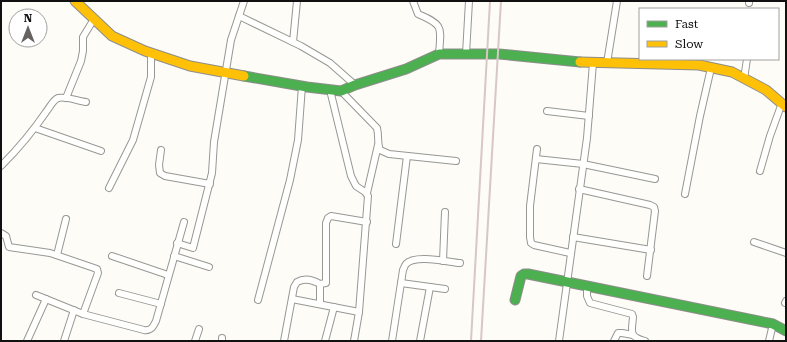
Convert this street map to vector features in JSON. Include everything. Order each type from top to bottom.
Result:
[{"type":"main road","points":[[81,3],[94,19],[112,36],[151,53],[190,66],[302,86],[341,91],[406,69],[439,54],[499,54],[593,63],[699,65],[732,72],[766,90],[784,105]]},
{"type":"main road","points":[[515,300],[521,276],[524,274],[773,324],[786,331]]},
{"type":"street","points":[[177,243],[193,248],[212,173],[214,142],[224,72],[231,40],[244,1]]},
{"type":"street","points":[[293,42],[297,1]]},
{"type":"street","points":[[413,1],[418,14],[437,23],[440,31],[439,54]]},
{"type":"street","points":[[466,54],[469,1]]},
{"type":"street","points":[[607,63],[617,1]]},
{"type":"street","points":[[239,16],[293,42],[330,63],[355,85]]},
{"type":"street","points":[[66,98],[81,61],[83,37],[94,19]]},
{"type":"street","points":[[109,188],[133,140],[151,77],[151,53]]},
{"type":"street","points":[[744,79],[747,60]]},
{"type":"street","points":[[559,341],[583,164],[593,63]]},
{"type":"street","points":[[685,194],[711,68]]},
{"type":"street","points":[[258,300],[290,180],[298,140],[302,86]]},
{"type":"street","points":[[330,90],[351,176],[356,186],[367,193]]},
{"type":"street","points":[[341,91],[378,128],[379,133],[378,145],[367,193],[367,222],[359,312],[354,341]]},
{"type":"street","points":[[2,164],[18,149],[55,100],[66,98],[86,102]]},
{"type":"street","points":[[760,171],[770,136],[784,105]]},
{"type":"street","points":[[547,111],[588,116]]},
{"type":"street","points":[[35,128],[101,151]]},
{"type":"street","points":[[378,145],[380,150],[389,154],[456,161]]},
{"type":"street","points":[[537,149],[530,206],[531,243],[570,253]]},
{"type":"street","points":[[161,150],[159,165],[160,173],[165,176],[210,184]]},
{"type":"street","points":[[396,244],[407,156]]},
{"type":"street","points":[[536,159],[583,164],[655,179]]},
{"type":"street","points":[[579,189],[654,206],[655,211],[647,276]]},
{"type":"street","points":[[443,261],[445,212]]},
{"type":"street","points":[[284,341],[296,282],[300,280],[312,280],[320,284],[326,283],[326,223],[328,218],[331,216],[367,222]]},
{"type":"street","points":[[57,255],[66,219]]},
{"type":"street","points":[[36,295],[83,314],[148,331],[152,329],[156,321],[184,222]]},
{"type":"street","points":[[1,233],[6,236],[9,247],[57,255],[98,270],[83,314]]},
{"type":"street","points":[[573,237],[651,250]]},
{"type":"street","points":[[754,242],[786,253]]},
{"type":"street","points":[[112,256],[168,275]]},
{"type":"street","points":[[174,256],[209,267]]},
{"type":"street","points":[[392,341],[403,270],[406,264],[414,260],[427,259],[460,264]]},
{"type":"street","points":[[401,282],[445,290]]},
{"type":"street","points":[[320,284],[320,304]]},
{"type":"street","points":[[420,341],[430,287]]},
{"type":"street","points":[[587,287],[587,296],[590,303],[632,314],[633,335]]},
{"type":"street","points":[[119,293],[161,304]]},
{"type":"street","points":[[27,341],[46,299]]},
{"type":"street","points":[[292,299],[359,312]]},
{"type":"street","points":[[325,341],[334,307]]},
{"type":"street","points":[[64,341],[74,310]]},
{"type":"street","points":[[769,341],[773,324]]},
{"type":"street","points":[[195,341],[199,329]]},
{"type":"street","points":[[614,341],[618,333],[622,332],[633,335],[635,338],[645,341]]},
{"type":"railway","points":[[471,341],[490,1]]},
{"type":"railway","points":[[481,341],[501,1]]},
{"type":"traffic: fast","points":[[244,76],[307,87],[341,91],[406,69],[439,54],[499,54],[580,62]]},
{"type":"traffic: fast","points":[[515,300],[521,276],[528,274],[773,324],[786,331]]},
{"type":"traffic: slow","points":[[75,1],[112,36],[145,51],[190,66],[244,76]]},
{"type":"traffic: slow","points":[[580,62],[699,65],[732,72],[766,90],[786,107]]}]
